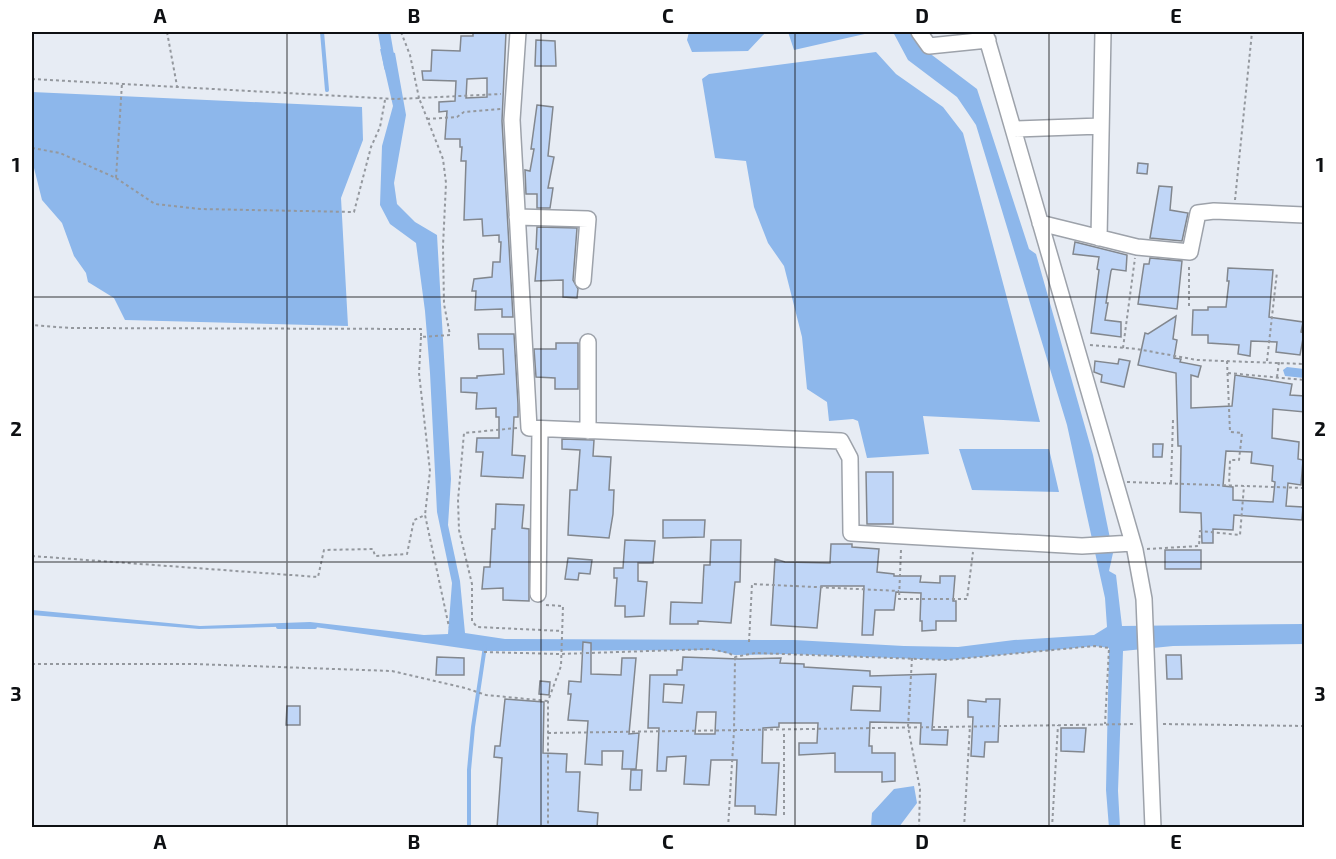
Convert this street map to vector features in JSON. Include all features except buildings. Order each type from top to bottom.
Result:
[{"type":"street","points":[[518,32],[514,101],[517,217],[534,428],[538,594]]},
{"type":"street","points":[[919,32],[928,46],[987,36],[1134,546],[1144,599],[1154,828]]},
{"type":"street","points":[[1099,238],[1103,32]]},
{"type":"street","points":[[1014,129],[1101,126]]},
{"type":"street","points":[[1040,223],[1137,247],[1190,252],[1198,213],[1214,211],[1305,214]]},
{"type":"street","points":[[517,217],[588,219],[583,281]]},
{"type":"street","points":[[588,342],[588,431]]},
{"type":"street","points":[[534,428],[841,441],[850,458],[851,533],[1082,546],[1134,546]]},
{"type":"path","points":[[167,32],[177,86]]},
{"type":"path","points":[[402,32],[410,55],[419,98],[443,159],[447,183],[443,246],[444,304],[450,335],[421,337]]},
{"type":"path","points":[[1234,212],[1252,32]]},
{"type":"path","points":[[32,79],[385,98],[514,101]]},
{"type":"path","points":[[116,178],[122,83]]},
{"type":"path","points":[[32,148],[60,153],[116,178],[155,204],[200,209],[354,212],[371,147],[381,127],[385,98]]},
{"type":"path","points":[[428,118],[457,117],[464,112],[514,101]]},
{"type":"path","points":[[1123,348],[1137,247]]},
{"type":"path","points":[[1189,306],[1190,252]]},
{"type":"path","points":[[1267,361],[1277,272]]},
{"type":"path","points":[[32,325],[82,328],[421,329],[419,373],[430,471],[425,515],[449,627]]},
{"type":"path","points":[[1075,344],[1123,348],[1197,360],[1305,364]]},
{"type":"path","points":[[1227,360],[1230,432],[1242,433],[1239,460],[1230,460],[1229,485]]},
{"type":"path","points":[[1277,377],[1279,362]]},
{"type":"path","points":[[1228,373],[1305,380]]},
{"type":"path","points":[[1172,483],[1173,420]]},
{"type":"path","points":[[534,428],[464,433],[458,500],[459,530],[472,584],[472,621],[477,627],[562,631]]},
{"type":"path","points":[[1115,481],[1305,488]]},
{"type":"path","points":[[1134,546],[1199,546],[1200,531],[1240,535],[1244,485]]},
{"type":"path","points":[[32,556],[318,577],[324,550],[373,549],[375,556],[407,554],[414,520],[425,515]]},
{"type":"path","points":[[901,536],[899,599],[967,599],[974,540]]},
{"type":"path","points":[[749,642],[752,584],[899,591]]},
{"type":"path","points":[[538,594],[537,605],[563,606],[561,666],[548,701],[548,828]]},
{"type":"path","points":[[484,652],[561,654],[711,650],[729,653],[735,657],[756,653],[947,660],[1095,646],[1109,648],[1105,724]]},
{"type":"path","points":[[728,828],[734,731],[735,657]]},
{"type":"path","points":[[912,658],[908,727],[921,789],[919,828]]},
{"type":"path","points":[[32,664],[194,664],[392,671],[486,695],[548,701]]},
{"type":"path","points":[[548,733],[1105,724],[1305,726]]},
{"type":"path","points":[[1052,828],[1058,725]]},
{"type":"path","points":[[964,828],[970,726]]},
{"type":"path","points":[[784,730],[784,815]]},
{"type":"water","points":[[689,32],[766,32],[748,51],[692,52],[687,40]]},
{"type":"water","points":[[788,32],[869,32],[869,33],[794,50]]},
{"type":"water","points":[[893,32],[914,32],[924,49],[977,89],[1029,249],[1036,254],[1093,455],[1113,553],[1109,571],[1116,575],[1122,626],[1304,624],[1304,644],[1173,646],[1123,651],[1118,791],[1120,827],[1109,828],[1106,790],[1109,648],[1095,646],[947,660],[791,654],[735,655],[712,650],[482,651],[308,626],[199,629],[32,615],[32,610],[200,626],[310,622],[424,635],[448,634],[452,583],[437,512],[430,373],[416,243],[390,224],[380,205],[382,146],[393,106],[380,49],[395,53],[406,115],[394,183],[397,204],[415,222],[437,235],[451,479],[448,525],[460,581],[465,633],[505,639],[794,640],[958,647],[1014,640],[1094,635],[1107,627],[1105,598],[1067,425],[976,125],[957,97],[908,60]]},
{"type":"water","points":[[876,52],[896,74],[943,107],[963,133],[1040,422],[923,416],[929,454],[867,458],[858,421],[853,419],[829,421],[827,402],[807,389],[802,337],[784,266],[768,243],[754,207],[746,161],[715,158],[702,79],[709,74]]},
{"type":"water","points":[[32,92],[362,107],[363,140],[341,198],[348,326],[125,320],[114,298],[88,282],[86,273],[74,256],[62,223],[42,200],[32,160]]},
{"type":"water","points":[[1287,367],[1304,369],[1304,378],[1285,376],[1283,370]]},
{"type":"water","points":[[959,449],[1049,449],[1059,492],[972,490]]},
{"type":"water","points":[[914,786],[917,803],[899,827],[871,827],[872,813],[894,789]]},
{"type":"waterway","points":[[322,32],[327,90]]},
{"type":"waterway","points":[[384,32],[390,67]]},
{"type":"waterway","points":[[278,627],[315,627]]},
{"type":"waterway","points":[[469,828],[469,770],[485,646]]}]
